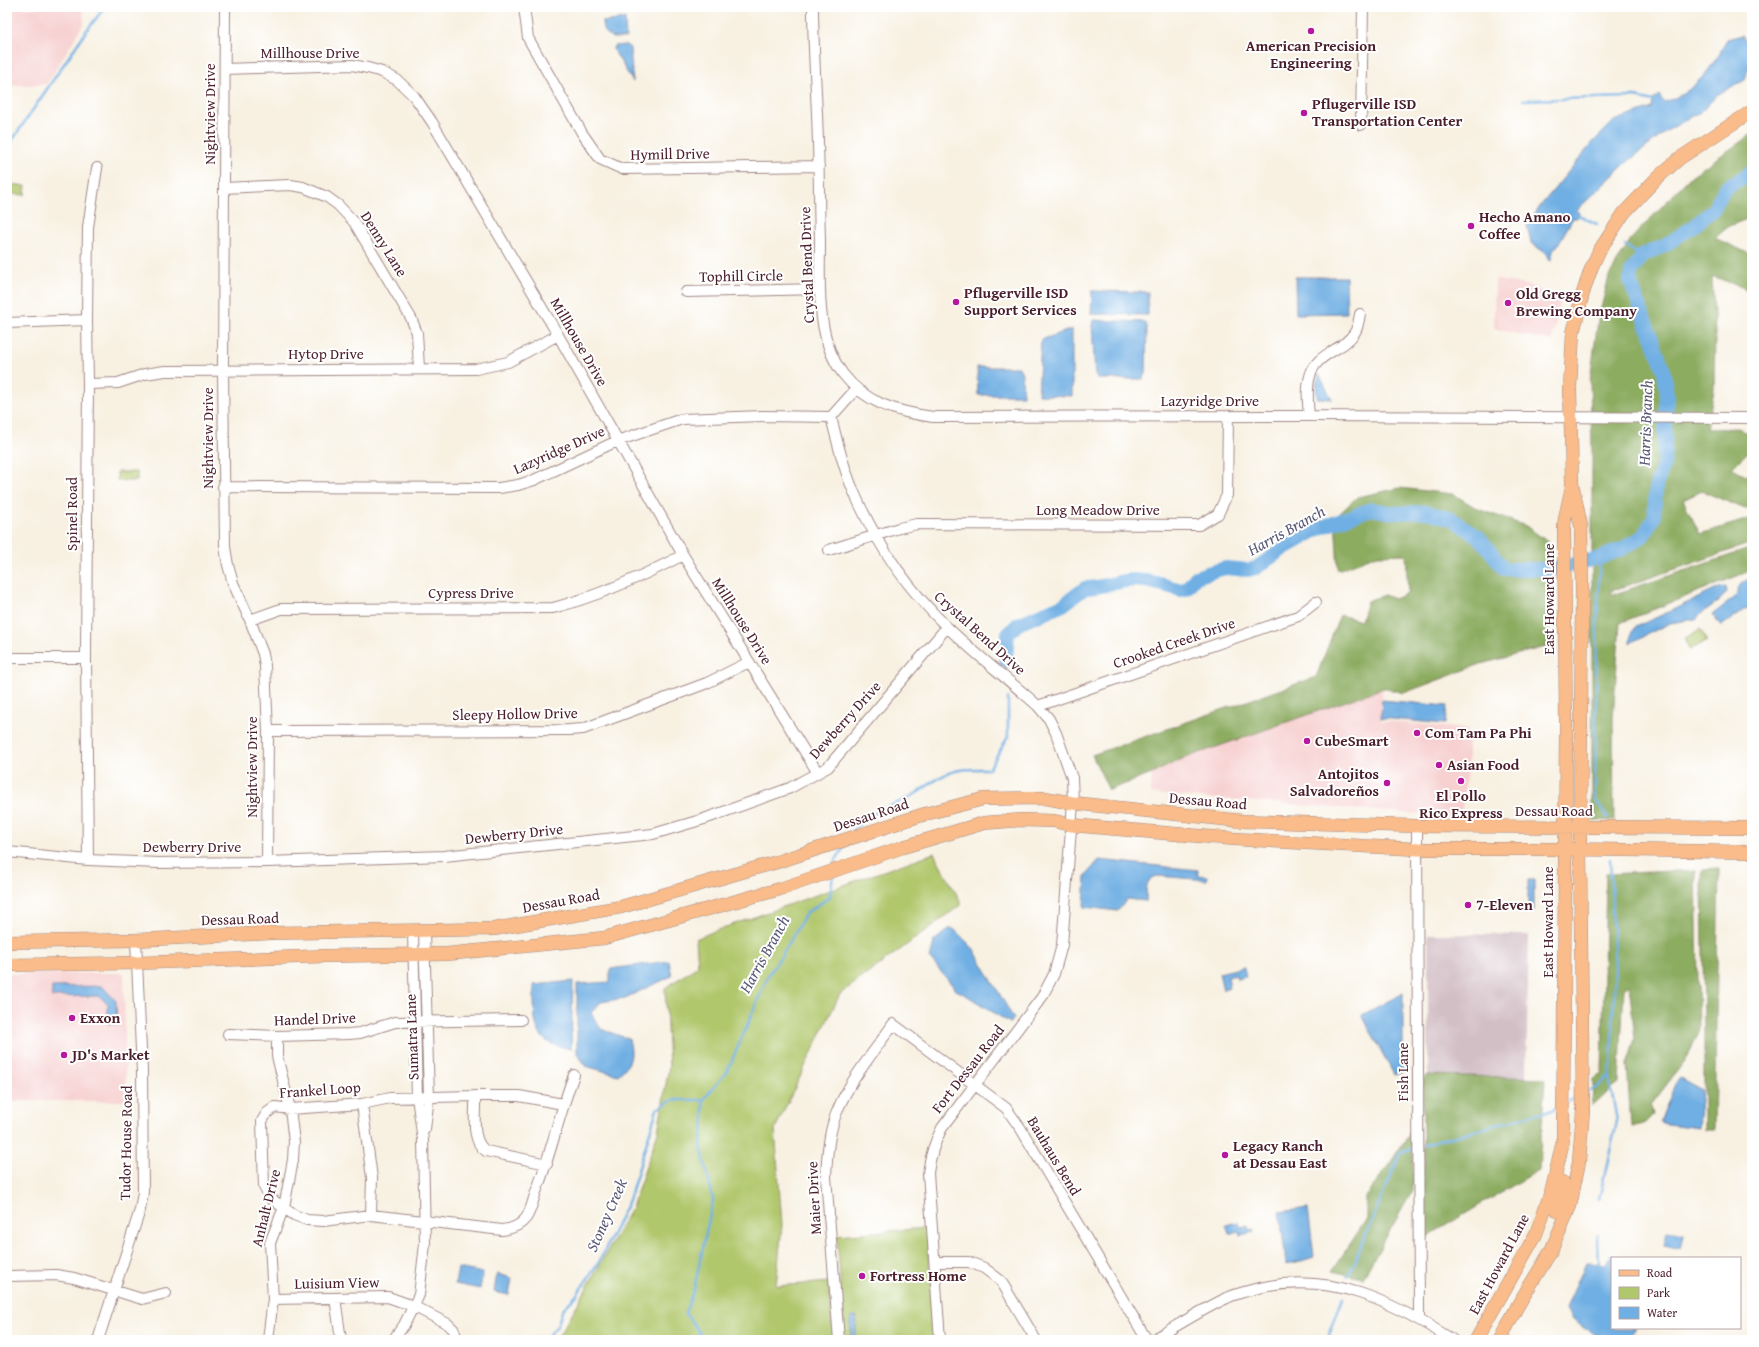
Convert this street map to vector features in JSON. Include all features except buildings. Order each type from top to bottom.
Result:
[{"type":"main road","name":"East Howard Lane","points":[[1500,1340],[1518,1305],[1551,1251],[1570,1206],[1578,1162],[1583,1111],[1584,1077],[1580,850],[1582,590],[1581,526],[1572,486],[1570,364],[1573,333],[1583,293],[1599,251],[1624,214],[1657,178],[1686,154],[1752,111]]},
{"type":"main road","name":"East Howard Lane","points":[[1476,1340],[1536,1234],[1552,1189],[1563,1141],[1566,727],[1564,527],[1572,486]]},
{"type":"main road","name":"Dessau Road","points":[[7,942],[136,940],[270,933],[418,932],[494,929],[621,907],[777,862],[925,814],[985,799],[1045,798],[1073,803],[1242,821],[1417,826],[1752,828]]},
{"type":"main road","points":[[7,965],[138,963],[326,956],[447,954],[604,938],[780,889],[903,847],[984,823],[1021,820],[1235,839],[1417,849],[1564,849],[1752,852]]},
{"type":"main road","points":[[1563,1141],[1567,1158],[1556,1209],[1566,1216]]},
{"type":"street","name":"Nightview Drive","points":[[225,7],[223,369],[223,487],[225,547],[233,583],[250,620],[263,654],[265,666],[268,731],[267,862]]},
{"type":"street","name":"Hymill Drive","points":[[524,7],[528,38],[582,132],[600,158],[622,169],[819,166]]},
{"type":"street","name":"Crystal Bend Drive","points":[[813,7],[819,166],[820,289],[823,323],[827,342],[834,360],[856,390]]},
{"type":"street","points":[[1361,126],[1363,7]]},
{"type":"street","name":"Millhouse Drive","points":[[225,68],[352,65],[382,72],[397,80],[414,96],[432,122],[558,335],[683,555],[818,773]]},
{"type":"street","name":"Spinel Road","points":[[88,860],[86,658],[88,227],[97,168]]},
{"type":"street","name":"Denny Lane","points":[[224,188],[290,185],[303,187],[327,197],[338,205],[354,222],[411,318],[417,333],[419,368]]},
{"type":"street","name":"Tophill Circle","points":[[686,292],[820,289]]},
{"type":"street","points":[[1309,416],[1308,386],[1310,374],[1323,356],[1341,347],[1349,340],[1356,331],[1360,314]]},
{"type":"street","points":[[7,323],[87,320]]},
{"type":"street","name":"Hytop Drive","points":[[88,384],[118,383],[145,374],[165,370],[476,369],[496,366],[508,362],[526,354],[558,335]]},
{"type":"street","points":[[830,417],[856,390]]},
{"type":"street","name":"Lazyridge Drive","points":[[856,390],[874,401],[892,409],[911,414],[933,417],[1309,416],[1436,418],[1752,418]]},
{"type":"street","name":"Lazyridge Drive","points":[[223,487],[499,488],[518,485],[534,480],[617,440],[682,419],[763,416],[830,417]]},
{"type":"street","name":"Long Meadow Drive","points":[[828,550],[899,528],[917,524],[1199,525],[1218,514],[1227,495],[1228,416]]},
{"type":"street","name":"Crystal Bend Drive","points":[[830,417],[846,472],[855,494],[877,535],[902,576],[947,627],[1038,706],[1049,719],[1072,778],[1073,803]]},
{"type":"street","name":"Cypress Drive","points":[[250,620],[281,609],[553,608],[577,602],[620,586],[648,574],[683,555]]},
{"type":"street","name":"Crooked Creek Drive","points":[[1038,706],[1298,616],[1316,602]]},
{"type":"street","name":"Dewberry Drive","points":[[7,852],[88,860],[158,863],[267,862],[444,856],[653,834],[755,802],[790,788],[828,766],[947,627]]},
{"type":"street","points":[[7,658],[86,658]]},
{"type":"street","name":"Sleepy Hollow Drive","points":[[268,731],[583,729],[708,684],[750,662]]},
{"type":"street","name":"Fort Dessau Road","points":[[940,1340],[928,1173],[930,1156],[934,1143],[942,1128],[1042,997],[1054,974],[1062,945],[1073,803]]},
{"type":"street","name":"Fish Lane","points":[[1417,826],[1418,1318]]},
{"type":"street","name":"Sumatra Lane","points":[[418,932],[427,1022],[429,1097],[423,1140]]},
{"type":"street","name":"Tudor House Road","points":[[98,1340],[140,1210],[143,1192],[142,1071],[136,940]]},
{"type":"street","name":"Sumatra Lane","points":[[393,1340],[404,1324],[419,1295],[425,1244],[423,1140],[417,1097],[415,1022],[419,954]]},
{"type":"street","name":"Handel Drive","points":[[228,1034],[277,1036],[349,1034],[360,1033],[395,1022],[521,1020]]},
{"type":"street","name":"Bauhaus Bend","points":[[893,1024],[1006,1108],[1021,1129],[1147,1340]]},
{"type":"street","name":"Maier Drive","points":[[839,1340],[826,1177],[827,1154],[838,1108],[851,1085],[893,1024]]},
{"type":"street","name":"Anhalt Drive","points":[[268,1340],[273,1299],[270,1243],[284,1207],[293,1160],[294,1142],[290,1109],[277,1056],[277,1036]]},
{"type":"street","name":"Frankel Loop","points":[[563,1104],[519,1096],[475,1096],[390,1098],[362,1104],[290,1109],[275,1107],[267,1113],[262,1121],[264,1188],[270,1198],[294,1215],[306,1220],[323,1221],[372,1215],[502,1230],[512,1229],[527,1217],[547,1164],[563,1104],[574,1075]]},
{"type":"street","points":[[475,1096],[476,1138],[482,1148],[486,1151],[547,1164]]},
{"type":"street","points":[[362,1104],[372,1178],[372,1215]]},
{"type":"street","points":[[935,1262],[969,1262],[984,1268],[1001,1281],[1036,1340]]},
{"type":"street","points":[[7,1276],[56,1275],[74,1278],[142,1299],[166,1293]]},
{"type":"street","points":[[1152,1340],[1228,1298],[1273,1285],[1299,1282],[1346,1288],[1372,1297],[1418,1318],[1453,1340]]},
{"type":"street","name":"Luisium View","points":[[273,1299],[380,1296],[396,1299],[448,1324],[454,1330],[457,1340]]},
{"type":"street","points":[[335,1298],[341,1340]]},
{"type":"shaded area","points":[[7,8],[83,8],[84,23],[47,84],[7,86]]},
{"type":"shaded area","points":[[1495,279],[1529,286],[1561,299],[1552,341],[1494,329]]},
{"type":"shaded area","name":"CubeSmart","points":[[1383,688],[1381,721],[1468,729],[1468,763],[1461,817],[1151,794],[1152,774],[1176,761]]},
{"type":"shaded area","points":[[1428,934],[1529,935],[1526,1077],[1428,1075]]},
{"type":"shaded area","points":[[124,973],[126,1101],[7,1101],[7,974]]},
{"type":"green space","points":[[1752,134],[1752,217],[1729,226],[1715,238],[1752,255],[1752,291],[1712,276],[1715,334],[1714,390],[1707,429],[1738,428],[1752,435],[1752,448],[1732,468],[1752,478],[1752,507],[1745,509],[1702,491],[1683,500],[1700,534],[1752,518],[1752,543],[1611,591],[1612,595],[1752,548],[1752,570],[1620,623],[1613,718],[1614,821],[1593,820],[1592,452],[1590,381],[1598,320],[1609,276],[1631,239],[1691,176]]},
{"type":"green space","points":[[10,184],[26,186],[25,195],[9,194]]},
{"type":"green space","points":[[117,472],[137,472],[137,481],[117,481]]},
{"type":"green space","points":[[1400,488],[1453,494],[1478,509],[1526,526],[1548,542],[1548,646],[1478,665],[1404,693],[1383,688],[1177,761],[1152,774],[1109,790],[1092,755],[1316,677],[1340,615],[1361,621],[1367,601],[1384,595],[1394,599],[1408,593],[1406,554],[1377,555],[1338,570],[1335,518],[1357,497]]},
{"type":"green space","points":[[1700,629],[1707,640],[1690,650],[1684,639]]},
{"type":"green space","points":[[934,853],[962,904],[840,994],[775,1129],[782,1225],[776,1286],[829,1282],[833,1337],[798,1340],[556,1340],[632,1207],[658,1132],[669,1066],[665,988],[698,966],[696,939]]},
{"type":"green space","points":[[1719,869],[1714,1130],[1704,1130],[1702,870]]},
{"type":"green space","points":[[1696,870],[1699,1030],[1688,1057],[1651,1105],[1653,1115],[1644,1124],[1631,1127],[1627,1064],[1635,1040],[1629,984],[1624,988],[1619,1083],[1592,1106],[1593,1079],[1602,1074],[1606,874]]},
{"type":"green space","points":[[1428,1075],[1545,1078],[1539,1170],[1423,1239],[1423,1079]]},
{"type":"green space","points":[[1413,1128],[1413,1190],[1363,1278],[1332,1271],[1366,1220],[1366,1196],[1392,1162]]},
{"type":"green space","points":[[927,1228],[935,1340],[844,1340],[837,1235]]},
{"type":"water","points":[[625,19],[626,38],[612,38],[603,30],[602,22]]},
{"type":"water","points":[[1742,35],[1750,52],[1745,80],[1718,94],[1702,111],[1670,129],[1626,163],[1577,210],[1579,213],[1577,218],[1573,218],[1556,248],[1553,250],[1552,259],[1550,260],[1547,254],[1531,243],[1527,226],[1541,205],[1593,142],[1614,121],[1652,108],[1653,100],[1659,95],[1664,102],[1685,93],[1702,78],[1709,69],[1727,39]]},
{"type":"water","points":[[626,45],[630,48],[633,82],[613,49],[614,46]]},
{"type":"water","points":[[1295,277],[1346,277],[1347,313],[1296,314]]},
{"type":"water","points":[[1092,291],[1148,292],[1148,315],[1091,314]]},
{"type":"water","points":[[1093,320],[1144,322],[1147,326],[1146,374],[1143,379],[1098,379],[1095,375]]},
{"type":"water","points":[[1072,329],[1072,396],[1038,395],[1041,340]]},
{"type":"water","points":[[977,367],[1019,367],[1022,373],[1023,395],[978,395]]},
{"type":"water","points":[[1319,374],[1332,399],[1317,398],[1316,385]]},
{"type":"water","points":[[1752,577],[1752,605],[1721,626],[1713,614],[1738,593],[1738,588],[1742,583]]},
{"type":"water","points":[[1726,587],[1727,592],[1724,596],[1696,619],[1670,623],[1630,643],[1631,633],[1634,628],[1719,588]]},
{"type":"water","points":[[1382,700],[1447,706],[1445,724],[1381,718]]},
{"type":"water","points":[[1099,860],[1198,870],[1198,875],[1207,876],[1207,880],[1158,876],[1150,879],[1148,882],[1146,901],[1127,899],[1118,911],[1084,907],[1086,875]]},
{"type":"water","points":[[1528,880],[1534,880],[1534,912],[1528,912]]},
{"type":"water","points":[[949,929],[954,929],[973,948],[1014,1019],[1010,1023],[954,989],[930,959],[934,941]]},
{"type":"water","points":[[669,961],[672,976],[625,998],[601,1002],[591,1013],[601,1029],[629,1039],[631,1055],[629,1063],[626,1067],[618,1075],[585,1066],[577,1052],[577,984],[610,982],[610,969]]},
{"type":"water","points":[[1244,967],[1246,977],[1237,979],[1236,975],[1228,977],[1230,988],[1223,990],[1219,973]]},
{"type":"water","points":[[573,981],[571,1049],[550,1043],[539,1032],[536,1025],[534,1009],[534,985]]},
{"type":"water","points":[[102,986],[116,1001],[117,1024],[108,1024],[108,1004],[99,996],[52,997],[52,987]]},
{"type":"water","points":[[1403,993],[1403,1072],[1394,1075],[1362,1015]]},
{"type":"water","points":[[1680,1078],[1702,1090],[1698,1128],[1660,1123],[1675,1084]]},
{"type":"water","points":[[1308,1208],[1314,1257],[1286,1264],[1280,1212]]},
{"type":"water","points":[[1239,1222],[1240,1227],[1248,1225],[1249,1230],[1253,1229],[1254,1232],[1240,1235],[1239,1231],[1229,1234],[1226,1225]]},
{"type":"water","points":[[1667,1231],[1684,1234],[1681,1249],[1664,1245]]},
{"type":"water","points":[[1611,1255],[1613,1257],[1611,1257],[1611,1329],[1635,1329],[1627,1340],[1603,1340],[1572,1319],[1566,1308],[1586,1263],[1605,1264]]},
{"type":"water","points":[[458,1268],[483,1273],[480,1289],[455,1284]]},
{"type":"water","points":[[497,1274],[512,1278],[509,1295],[494,1292]]},
{"type":"water","points":[[851,1317],[858,1317],[856,1319],[856,1340],[851,1340]]},
{"type":"waterway","points":[[7,148],[87,30],[105,7]]},
{"type":"waterway","points":[[1523,100],[1635,97],[1654,101]]},
{"type":"waterway","name":"Harris Branch","points":[[1006,661],[1008,634],[1018,624],[1063,605],[1085,588],[1139,580],[1153,582],[1181,590],[1186,589],[1196,577],[1214,571],[1226,568],[1248,570],[1256,568],[1283,549],[1320,528],[1371,509],[1394,513],[1427,512],[1452,519],[1480,538],[1504,569],[1553,569],[1600,558],[1624,548],[1643,536],[1654,518],[1656,486],[1664,464],[1667,394],[1664,370],[1630,281],[1631,272],[1643,255],[1664,246],[1694,226],[1713,210],[1725,188],[1752,172]]},
{"type":"waterway","points":[[1576,214],[1597,224]]},
{"type":"waterway","points":[[1625,245],[1641,257]]},
{"type":"waterway","points":[[1600,558],[1597,622],[1595,799],[1608,818]]},
{"type":"waterway","name":"Harris Branch","points":[[852,833],[864,820],[912,796],[944,775],[954,771],[989,769],[1008,737],[1008,698]]},
{"type":"waterway","name":"Harris Branch","points":[[834,866],[835,861],[845,846]]},
{"type":"waterway","points":[[1599,1199],[1617,1121],[1610,1082],[1615,971],[1610,859]]},
{"type":"waterway","name":"Harris Branch","points":[[705,1340],[685,1313],[694,1289],[713,1200],[701,1146],[704,1123],[703,1100],[728,1070],[769,974],[785,950],[806,913],[830,897],[833,875]]},
{"type":"waterway","points":[[1587,1092],[1597,1087],[1610,1076]]},
{"type":"waterway","points":[[1568,1102],[1579,1096]]},
{"type":"waterway","name":"Stoney Creek","points":[[544,1340],[557,1326],[563,1309],[576,1296],[599,1262],[629,1200],[657,1109],[672,1100],[703,1100]]},
{"type":"waterway","points":[[1424,1145],[1552,1110],[1558,1107]]},
{"type":"waterway","points":[[1348,1276],[1401,1152],[1412,1149]]},
{"type":"waterway","points":[[1598,1235],[1599,1263]]},
{"type":"waterway","points":[[1327,1340],[1343,1298]]},
{"type":"place","name":"American Precision Engineering","points":[[1311,31]]},
{"type":"place","name":"Pflugerville ISD Transportation Center","points":[[1304,113]]},
{"type":"place","name":"Hecho Amano Coffee","points":[[1471,226]]},
{"type":"place","name":"Pflugerville ISD Support Services","points":[[956,302]]},
{"type":"place","name":"Old Gregg Brewing Company","points":[[1508,303]]},
{"type":"place","name":"Com Tam Pa Phi","points":[[1417,733]]},
{"type":"place","name":"CubeSmart","points":[[1307,741]]},
{"type":"place","name":"Asian Food","points":[[1439,765]]},
{"type":"place","name":"El Pollo Rico Express","points":[[1461,781]]},
{"type":"place","name":"Antojitos Salvadoreños","points":[[1387,783]]},
{"type":"place","name":"7-Eleven","points":[[1468,905]]},
{"type":"place","name":"Exxon","points":[[72,1018]]},
{"type":"place","name":"JD's Market","points":[[64,1055]]},
{"type":"place","name":"Legacy Ranch at Dessau East","points":[[1225,1155]]},
{"type":"place","name":"Fortress Home","points":[[862,1276]]}]
